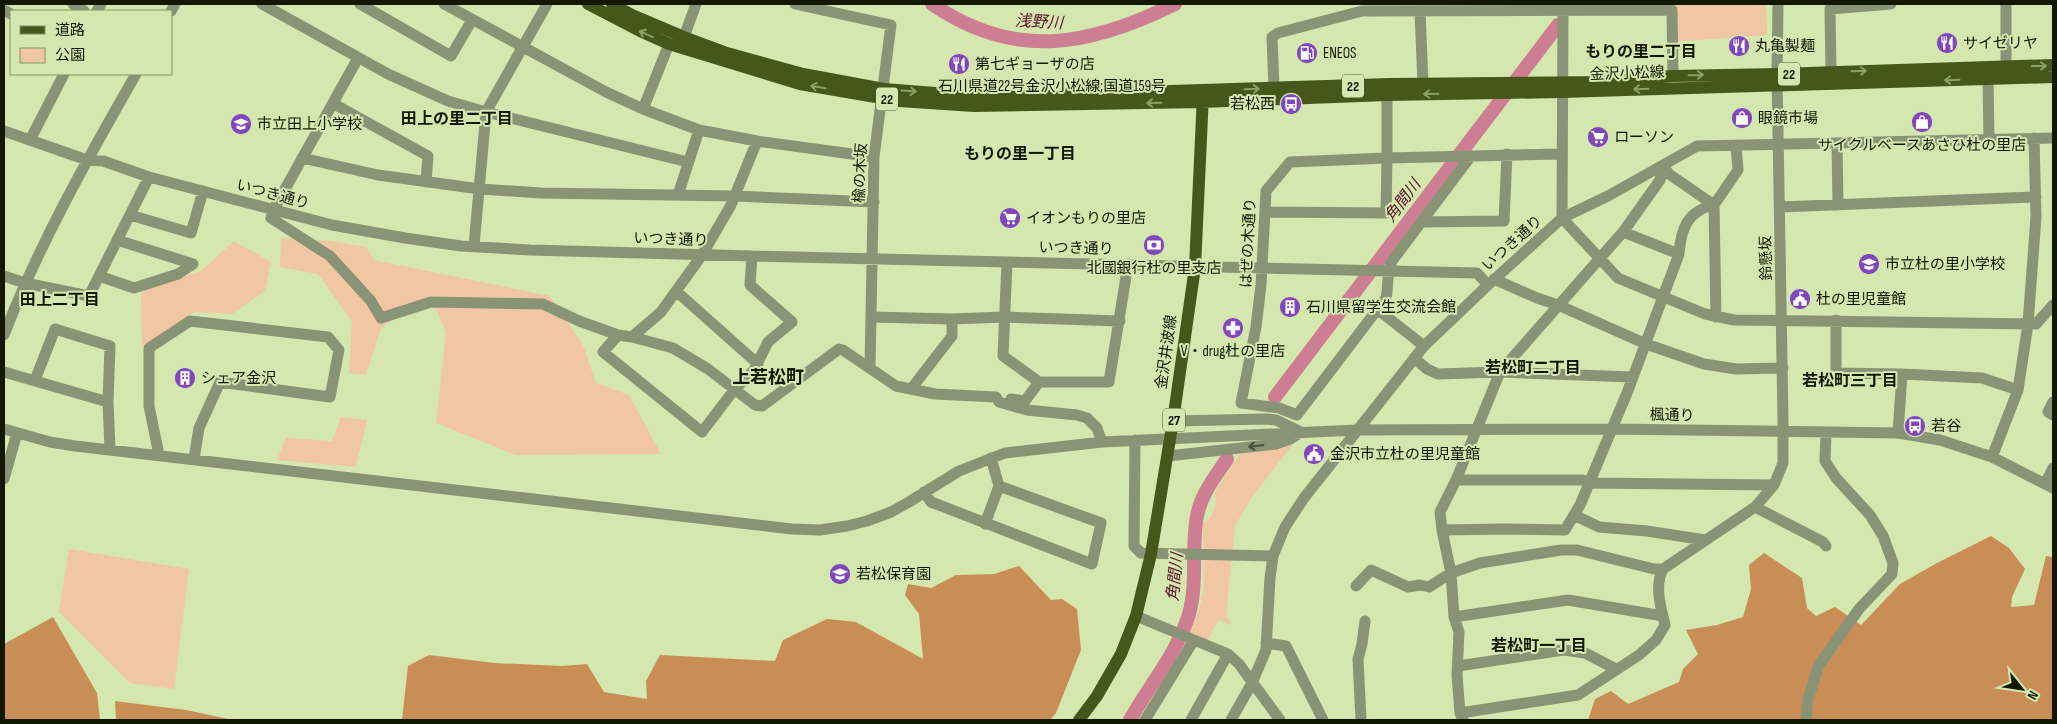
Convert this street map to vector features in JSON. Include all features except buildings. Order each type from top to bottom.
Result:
[{"type":"main road","name":"石川県道22号金沢小松線;国道159号","points":[[588,4],[640,32],[669,44],[800,84],[993,106],[1203,96]]},
{"type":"main road","name":"22","points":[[612,4],[684,38],[727,53],[883,94]]},
{"type":"main road","name":"金沢小松線","points":[[1203,96],[1387,95],[1523,87],[1777,79],[1832,71],[2053,65]]},
{"type":"main road","name":"金沢小松線","points":[[1562,87],[1673,76],[1777,79],[1988,79],[2053,76]]},
{"type":"main road","name":"金沢小松線","points":[[1203,96],[1274,88],[1423,84],[1500,88]]},
{"type":"main road","name":"金沢井波線","points":[[1079,720],[1110,675],[1121,654],[1136,616],[1151,554],[1174,421],[1196,267],[1203,96]]},
{"type":"street","points":[[262,4],[388,74],[448,101],[688,162]]},
{"type":"street","points":[[360,4],[451,56],[472,20]]},
{"type":"street","points":[[444,4],[606,92],[643,109],[699,130],[757,142],[874,158]]},
{"type":"street","points":[[474,246],[486,112],[547,4]]},
{"type":"street","points":[[684,38],[696,4]]},
{"type":"street","points":[[796,4],[814,6]]},
{"type":"street","name":"鈴懸坂","points":[[1774,485],[1783,463],[1780,144],[1777,79],[1778,4]]},
{"type":"street","points":[[1832,71],[1830,9],[1891,4]]},
{"type":"street","points":[[2006,4],[2006,66]]},
{"type":"street","name":"楡の木坂","points":[[814,6],[892,25],[874,158],[870,368]]},
{"type":"street","points":[[1274,88],[1272,37],[1278,33],[1362,11],[1672,10],[1673,76]]},
{"type":"street","points":[[1420,11],[1423,84]]},
{"type":"street","name":"いつき通り","points":[[4,131],[87,160],[103,161],[149,176],[332,225],[405,238],[474,246],[702,255],[1477,274],[1491,282],[1562,218],[1563,11]]},
{"type":"street","points":[[643,109],[669,44]]},
{"type":"street","points":[[358,58],[274,209],[271,218],[330,256],[371,301],[381,318],[432,302],[544,304],[579,321],[618,335],[673,348],[708,369],[755,405],[762,406],[838,349],[896,386],[935,394],[996,397],[1025,401],[1039,382]]},
{"type":"street","points":[[30,140],[63,75]]},
{"type":"street","points":[[4,335],[25,284],[87,160],[135,75]]},
{"type":"street","points":[[1988,79],[1989,139]]},
{"type":"street","points":[[1265,212],[1386,213],[1387,95]]},
{"type":"street","points":[[334,104],[428,156],[426,182]]},
{"type":"street","points":[[678,195],[699,130]]},
{"type":"street","points":[[1992,457],[2018,390],[2028,324],[2036,197],[2034,138]]},
{"type":"street","points":[[2053,138],[1697,146],[1608,196],[1562,218],[1618,278],[1662,298],[1716,317],[1734,320],[2036,324],[2053,305]]},
{"type":"street","points":[[632,337],[661,312],[702,255],[735,196],[757,142]]},
{"type":"street","points":[[1837,143],[1838,205]]},
{"type":"street","points":[[1716,317],[1714,206],[1738,170],[1736,146]]},
{"type":"street","points":[[1421,222],[1504,221],[1507,154]]},
{"type":"street","name":"はぜの木通り","points":[[1377,309],[1297,415],[1279,408],[1241,403],[1256,326],[1263,269],[1266,191],[1290,162],[1507,154],[1561,154]]},
{"type":"street","points":[[1424,346],[1377,309],[1386,298],[1388,290],[1383,271],[1468,156]]},
{"type":"street","points":[[302,158],[378,175],[480,189],[541,193],[735,196],[874,202]]},
{"type":"street","points":[[1664,166],[1669,174],[1714,206]]},
{"type":"street","points":[[1662,569],[1660,575],[1660,599],[1665,625],[1656,640],[1640,655],[1616,669],[1578,696],[1461,717],[1458,666],[1459,632],[1454,617],[1451,574],[1440,512],[1456,480],[1500,372],[1623,232],[1660,180],[1664,166]]},
{"type":"street","points":[[4,276],[25,284],[89,296],[149,176]]},
{"type":"street","points":[[130,215],[191,233],[203,191]]},
{"type":"street","points":[[1780,207],[2036,197]]},
{"type":"street","points":[[1442,530],[1503,528],[1565,530],[1574,515],[1612,429],[1646,344],[1679,254],[1680,238],[1686,222],[1703,208],[1714,206]]},
{"type":"street","points":[[1623,232],[1679,254]]},
{"type":"street","points":[[99,276],[134,288],[178,274],[193,264],[117,240]]},
{"type":"street","points":[[618,335],[603,352],[693,427],[702,432],[734,390],[754,370],[768,342],[792,322],[750,285],[752,256]]},
{"type":"street","points":[[1007,262],[1003,356],[1039,382],[1109,382],[1128,264]]},
{"type":"street","points":[[1231,720],[1260,665],[1266,643],[1273,556],[1285,527],[1304,498],[1424,346],[1491,282],[1558,305],[1646,344],[1713,366],[1736,369],[1782,368]]},
{"type":"street","points":[[676,291],[758,364]]},
{"type":"street","points":[[872,317],[1004,317],[1120,321]]},
{"type":"street","points":[[911,389],[952,336],[952,318]]},
{"type":"street","points":[[1836,320],[1836,373],[1982,378],[2018,390]]},
{"type":"street","points":[[159,455],[149,406],[150,348],[190,321],[328,337],[339,350],[330,397],[220,382],[199,428],[194,459]]},
{"type":"street","points":[[35,380],[55,329],[110,346],[108,402],[110,449]]},
{"type":"street","points":[[1414,358],[1427,369],[1438,374],[1500,372],[1633,377]]},
{"type":"street","points":[[4,372],[108,402]]},
{"type":"street","points":[[1898,433],[1902,374]]},
{"type":"street","points":[[996,397],[999,402],[1027,410],[1078,415],[1087,418],[1097,428],[1102,442]]},
{"type":"street","points":[[2053,402],[2048,412],[2053,415]]},
{"type":"street","points":[[1168,456],[1276,444],[1290,440],[1301,432],[1282,422],[1266,419],[1174,421]]},
{"type":"street","name":"楓通り","points":[[4,429],[50,442],[792,529],[820,530],[847,526],[892,512],[959,471],[1005,453],[1102,442],[1301,432],[1612,429],[1898,433],[1940,440],[1992,457],[2049,486]]},
{"type":"street","points":[[1806,720],[1808,699],[1819,665],[1859,609],[1892,574],[1893,563],[1883,536],[1870,515],[1836,478],[1825,461],[1826,432]]},
{"type":"street","points":[[4,475],[17,433]]},
{"type":"street","points":[[1139,440],[1134,546],[1141,553],[1273,556]]},
{"type":"street","points":[[985,524],[999,486],[992,458]]},
{"type":"street","points":[[2049,486],[2053,468]]},
{"type":"street","points":[[1456,480],[1583,480],[1588,482],[1774,485]]},
{"type":"street","points":[[1356,586],[1371,570],[1408,586],[1420,585],[1429,587],[1451,574],[1480,564],[1562,550],[1577,550],[1654,569],[1662,569],[1755,506],[1774,485]]},
{"type":"street","points":[[924,492],[931,502],[1092,564],[1101,523],[999,486]]},
{"type":"street","points":[[1755,506],[1823,542],[1826,546]]},
{"type":"street","points":[[1574,515],[1599,526],[1705,540]]},
{"type":"street","points":[[1454,617],[1568,600],[1663,616]]},
{"type":"street","points":[[1136,616],[1228,654],[1239,664],[1280,720]]},
{"type":"street","points":[[1361,720],[1358,659],[1365,621]]},
{"type":"street","points":[[1145,720],[1186,636]]},
{"type":"street","points":[[1266,643],[1286,646],[1323,720]]},
{"type":"street","points":[[1458,666],[1564,650],[1585,653],[1616,669]]},
{"type":"street","points":[[1191,720],[1228,654]]},
{"type":"green space","points":[[1673,4],[1766,4],[1767,35],[1673,42]]},
{"type":"green space","points":[[281,238],[331,241],[366,247],[374,260],[550,296],[583,345],[596,383],[629,395],[661,454],[516,455],[436,423],[446,332],[430,296],[381,328],[366,375],[349,373],[352,321],[318,274],[280,267]]},
{"type":"green space","points":[[234,241],[271,262],[265,291],[232,314],[194,312],[142,348],[141,290],[201,271]]},
{"type":"green space","points":[[341,417],[367,420],[356,467],[277,460],[286,438],[332,441]]},
{"type":"green space","points":[[1297,439],[1252,497],[1235,526],[1226,616],[1232,625],[1218,620],[1208,640],[1190,633],[1199,610],[1204,587],[1203,524],[1211,517],[1216,503],[1215,492],[1240,454],[1275,448]]},
{"type":"green space","points":[[69,549],[189,569],[174,689],[130,683],[59,612]]},
{"type":"shaded area","points":[[1991,536],[2009,548],[2025,569],[2012,597],[2011,607],[2034,605],[2046,556],[2053,557],[2053,720],[1588,720],[1595,699],[1611,691],[1628,704],[1679,682],[1683,669],[1698,654],[1686,630],[1717,625],[1743,617],[1751,589],[1749,565],[1764,553],[1802,578],[1807,608],[1816,616],[1835,607],[1861,625],[1900,584]]},
{"type":"shaded area","points":[[1019,566],[1051,600],[1062,599],[1077,609],[1081,650],[1056,713],[1050,720],[402,720],[408,666],[429,655],[494,663],[562,666],[587,664],[604,692],[647,699],[646,681],[660,655],[775,661],[783,640],[827,619],[856,622],[923,659],[919,614],[905,595],[908,584],[931,588],[956,575],[994,574]]},
{"type":"shaded area","points":[[53,617],[97,693],[100,720],[4,720],[4,644]]},
{"type":"shaded area","points":[[115,701],[186,710],[233,720],[116,720]]},
{"type":"waterway","name":"浅野川","points":[[932,4],[963,22],[993,34],[1023,40],[1053,41],[1113,30],[1175,4]]},
{"type":"waterway","name":"角間川","points":[[1275,397],[1558,25]]},
{"type":"waterway","name":"角間川","points":[[1130,720],[1170,656],[1184,629],[1192,602],[1194,540],[1199,508],[1209,486],[1227,459]]},
{"type":"place","name":"サイゼリヤ","points":[[1947,43]]},
{"type":"place","name":"丸亀製麺","points":[[1739,46]]},
{"type":"place","name":"ENEOS","points":[[1307,53]]},
{"type":"place","name":"第七ギョーザの店","points":[[959,64]]},
{"type":"place","name":"若松西","points":[[1291,104]]},
{"type":"place","name":"眼鏡市場","points":[[1742,118]]},
{"type":"place","name":"サイクルベースあさひ杜の里店","points":[[1922,122]]},
{"type":"place","name":"市立田上小学校","points":[[241,124]]},
{"type":"place","name":"ローソン","points":[[1598,137]]},
{"type":"place","name":"イオンもりの里店","points":[[1010,218]]},
{"type":"place","name":"北國銀行杜の里支店","points":[[1154,245]]},
{"type":"place","name":"市立杜の里小学校","points":[[1869,264]]},
{"type":"place","name":"杜の里児童館","points":[[1800,299]]},
{"type":"place","name":"石川県留学生交流会館","points":[[1290,307]]},
{"type":"place","name":"V・drug杜の里店","points":[[1233,328]]},
{"type":"place","name":"シェア金沢","points":[[185,378]]},
{"type":"place","name":"若谷","points":[[1915,426]]},
{"type":"place","name":"金沢市立杜の里児童館","points":[[1314,454]]},
{"type":"place","name":"若松保育園","points":[[840,574]]},
{"type":"district","name":"もりの里二丁目","points":[[1641,51]]},
{"type":"district","name":"田上の里二丁目","points":[[457,118]]},
{"type":"district","name":"もりの里一丁目","points":[[1020,153]]},
{"type":"district","name":"田上二丁目","points":[[60,299]]},
{"type":"district","name":"若松町二丁目","points":[[1533,367]]},
{"type":"district","name":"上若松町","points":[[768,377]]},
{"type":"district","name":"若松町三丁目","points":[[1850,380]]},
{"type":"district","name":"若松町一丁目","points":[[1539,645]]}]
